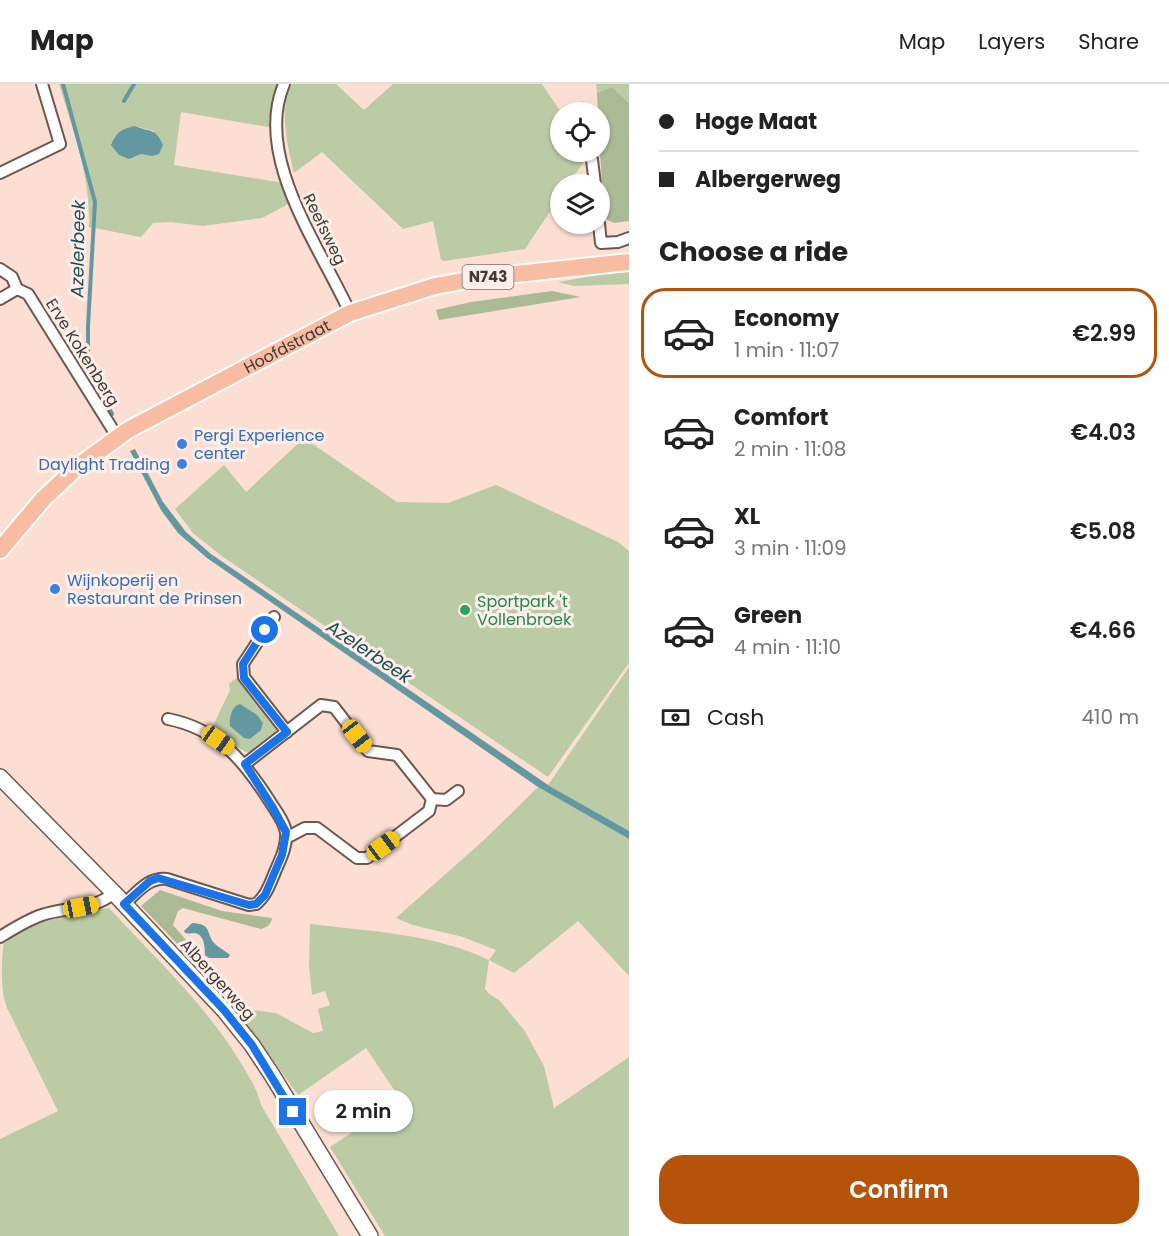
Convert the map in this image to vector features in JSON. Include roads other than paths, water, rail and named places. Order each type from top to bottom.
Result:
[{"type":"main road","name":"Hoofdstraat","points":[[0,550],[43,499],[77,467],[118,438],[190,397],[350,313],[446,284],[479,278],[629,262]]},
{"type":"main road","name":"Albergerweg","points":[[0,777],[224,1010],[252,1045],[370,1236]]},
{"type":"street","points":[[0,173],[60,144],[42,84]]},
{"type":"street","name":"Reefsweg","points":[[284,84],[278,103],[277,132],[287,183],[298,213],[350,313]]},
{"type":"street","points":[[600,234],[601,243],[618,242],[629,238]]},
{"type":"street","name":"Erve Kokenberg","points":[[0,269],[12,277],[17,289],[28,294],[118,438]]},
{"type":"street","points":[[0,299],[17,289]]},
{"type":"street","points":[[274,617],[243,664],[243,670],[244,678],[287,732]]},
{"type":"street","points":[[245,764],[321,705],[334,707],[368,751],[397,755],[432,799],[446,800],[458,791]]},
{"type":"street","points":[[0,937],[42,915],[119,899],[158,878],[249,905],[256,904],[265,895],[282,855],[286,838],[285,826],[245,764],[232,750],[218,740],[186,724],[168,719]]},
{"type":"street","points":[[286,838],[305,828],[317,828],[357,858],[367,858],[429,811],[432,799]]},
{"type":"water","points":[[135,126],[158,135],[163,145],[159,154],[152,156],[141,154],[129,159],[119,155],[111,145],[113,141],[120,132]]},
{"type":"water","points":[[135,449],[163,502],[186,532],[211,554],[551,787],[629,831],[629,839],[538,787],[207,558],[178,533],[161,510],[130,451]]},
{"type":"water","points":[[240,704],[257,715],[263,723],[261,730],[250,739],[244,738],[230,726],[232,712]]},
{"type":"water","points":[[192,923],[206,927],[215,944],[230,955],[228,958],[209,958],[205,955],[201,936],[184,931]]},
{"type":"waterway","name":"Azelerbeek","points":[[63,84],[95,202],[88,358],[100,391],[112,414]]},
{"type":"waterway","points":[[124,101],[134,84]]},
{"type":"place","name":"Pergi Experience center","points":[[182,444]]},
{"type":"place","name":"Daylight Trading","points":[[182,464]]},
{"type":"place","name":"Wijnkoperij en Restaurant de Prinsen","points":[[55,589]]},
{"type":"place","name":"Sportpark 't Vollenbroek","points":[[465,610]]}]
